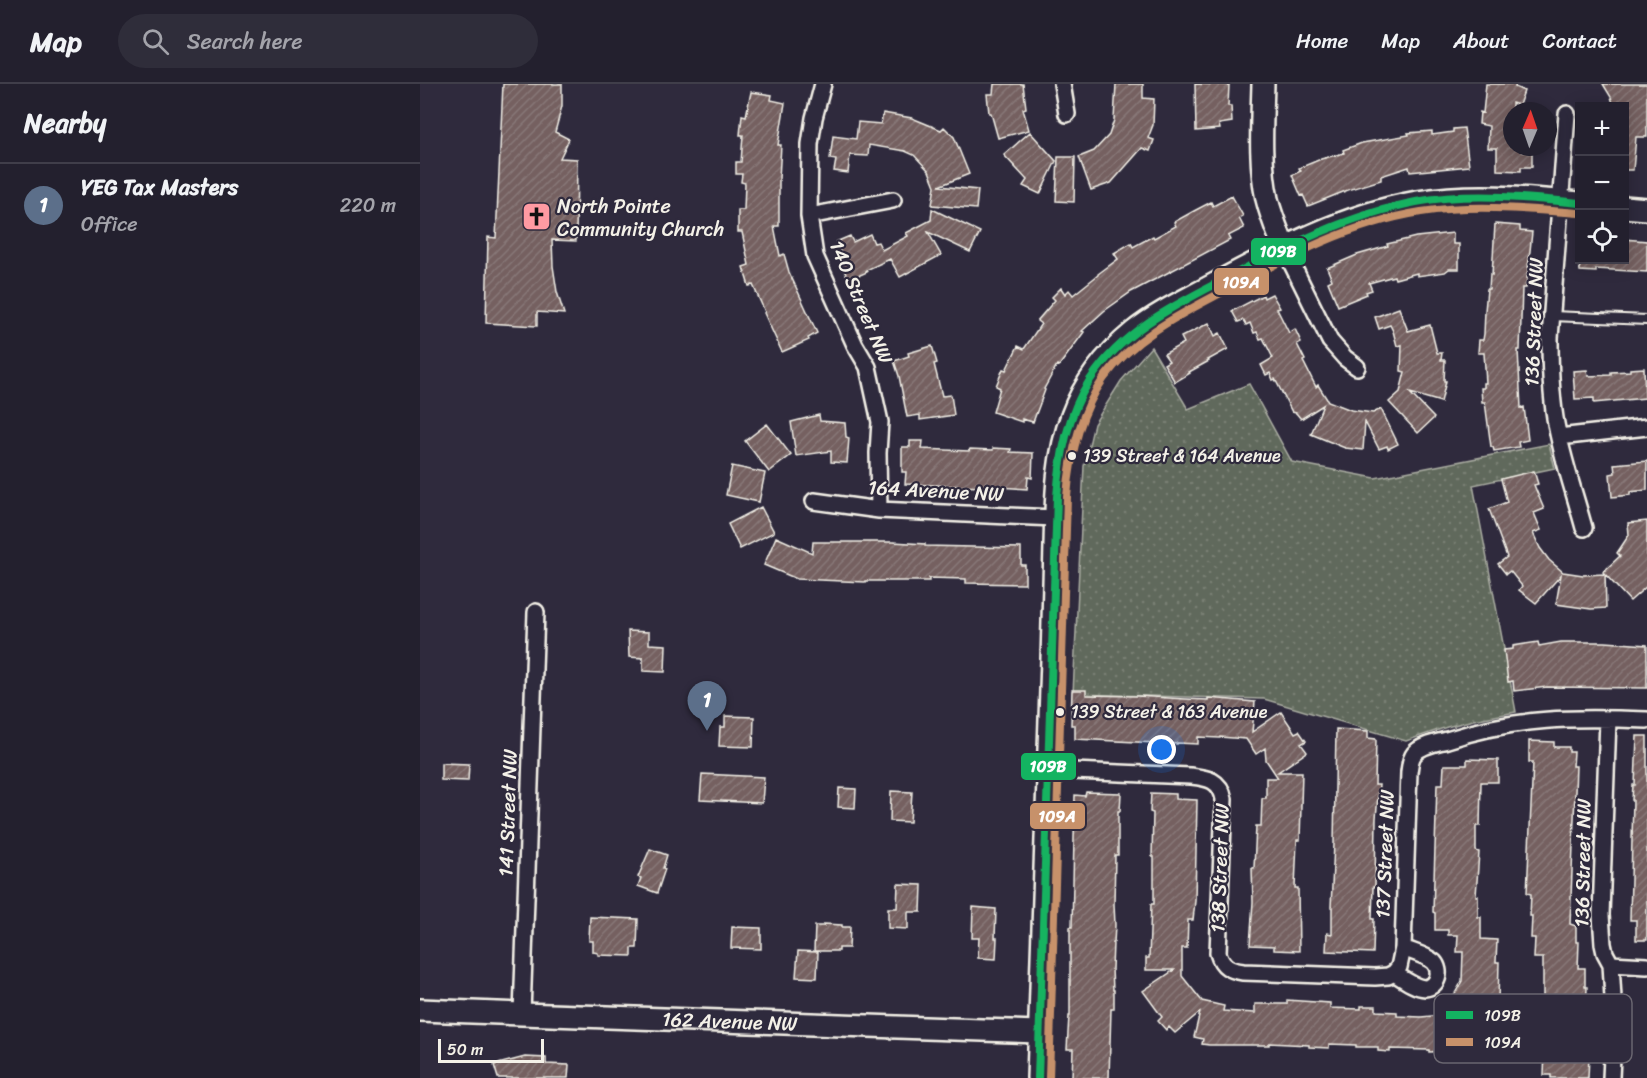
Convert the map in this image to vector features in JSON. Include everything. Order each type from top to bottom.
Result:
[{"type":"street","name":"140 Street NW","points":[[823,84],[810,144],[809,216],[815,256],[855,345],[868,367],[880,422],[879,510]]},
{"type":"street","points":[[1062,84],[1067,114]]},
{"type":"street","points":[[1263,84],[1264,180],[1268,202],[1284,248],[1330,341],[1345,358],[1357,367]]},
{"type":"street","name":"136 Street NW","points":[[1567,114],[1570,202],[1552,316],[1550,369],[1559,437],[1584,528]]},
{"type":"street","points":[[1038,1078],[1055,518],[1058,474],[1064,442],[1072,415],[1083,392],[1100,365],[1134,332],[1160,314],[1284,248],[1342,222],[1419,202],[1478,196],[1570,202]]},
{"type":"street","name":"140 Street NW","points":[[809,216],[893,200]]},
{"type":"street","points":[[1629,207],[1647,209]]},
{"type":"street","points":[[1559,437],[1647,427]]},
{"type":"street","name":"164 Avenue NW","points":[[814,501],[879,510],[1055,518]]},
{"type":"street","name":"141 Street NW","points":[[522,1014],[536,612]]},
{"type":"street","points":[[1608,718],[1647,720]]},
{"type":"street","name":"136 Street NW","points":[[1608,718],[1601,915],[1603,944],[1611,964],[1613,994]]},
{"type":"street","name":"137 Street NW","points":[[1394,973],[1399,967],[1403,948],[1412,756],[1419,750],[1477,730],[1543,720],[1608,718]]},
{"type":"street","name":"138 Street NW","points":[[1049,771],[1190,776],[1212,781],[1222,790],[1224,799],[1218,945],[1220,960],[1228,968],[1243,972],[1375,977],[1394,973]]},
{"type":"street","points":[[1394,973],[1419,987],[1431,986],[1436,981],[1438,972],[1434,963],[1403,948]]},
{"type":"street","points":[[1611,964],[1647,966]]},
{"type":"street","name":"162 Avenue NW","points":[[420,1010],[1040,1032]]},
{"type":"street","name":"136 Street NW","points":[[1611,1078],[1612,1063]]},
{"type":"lane","points":[[1552,316],[1647,320]]},
{"type":"green space","points":[[1151,347],[1188,409],[1249,384],[1292,462],[1375,478],[1549,444],[1555,468],[1473,485],[1516,712],[1473,720],[1406,741],[1264,699],[1073,694],[1084,466],[1094,424],[1121,381]]},
{"type":"building","name":"North Pointe Community Church","points":[[503,84],[562,84],[562,106],[555,132],[569,139],[560,158],[577,159],[576,241],[552,240],[557,292],[564,314],[537,312],[537,326],[486,323],[488,237],[496,238]]},
{"type":"building","points":[[994,84],[1023,84],[1026,108],[1023,109],[1029,130],[998,138],[991,113],[989,113],[987,94],[993,94]]},
{"type":"building","points":[[1116,84],[1143,84],[1143,98],[1154,99],[1153,125],[1148,138],[1154,140],[1150,151],[1142,148],[1111,183],[1091,190],[1079,157],[1094,151],[1109,135],[1114,120]]},
{"type":"building","points":[[1195,84],[1229,85],[1228,106],[1231,106],[1232,122],[1219,124],[1220,129],[1196,131]]},
{"type":"building","points":[[1486,84],[1516,84],[1515,87],[1524,91],[1520,102],[1503,102],[1503,156],[1532,156],[1532,167],[1521,167],[1521,171],[1497,170],[1497,148],[1488,148],[1489,126],[1479,124],[1480,112],[1483,113]]},
{"type":"building","points":[[1603,84],[1647,84],[1647,137],[1636,137],[1633,170],[1629,170],[1629,102],[1613,102]]},
{"type":"building","points":[[751,92],[772,95],[771,100],[785,103],[778,145],[781,145],[779,226],[774,226],[780,256],[784,254],[789,272],[817,333],[808,338],[809,340],[782,352],[753,285],[749,286],[743,267],[749,265],[742,232],[738,232],[738,210],[744,210],[745,183],[741,182],[742,174],[736,174],[736,162],[741,162],[742,115],[746,116]]},
{"type":"building","points":[[883,113],[912,118],[941,130],[944,127],[954,137],[969,174],[939,186],[978,190],[976,209],[932,205],[935,186],[929,171],[914,155],[905,151],[869,145],[868,156],[850,155],[848,173],[834,171],[836,160],[830,159],[833,136],[856,139],[858,122],[881,124]]},
{"type":"building","points":[[1464,128],[1469,166],[1410,172],[1409,167],[1381,176],[1381,180],[1308,206],[1292,175],[1301,171],[1299,168],[1344,153],[1343,150],[1362,143],[1409,135],[1408,133],[1432,131],[1432,135]]},
{"type":"building","points":[[1030,132],[1056,161],[1040,194],[1023,186],[1027,180],[1004,155]]},
{"type":"building","points":[[1058,157],[1075,157],[1074,202],[1056,201]]},
{"type":"building","points":[[1232,196],[1243,216],[1239,218],[1244,228],[1228,236],[1230,240],[1131,292],[1104,311],[1082,331],[1084,332],[1059,366],[1057,365],[1044,389],[1033,422],[1022,419],[1022,422],[993,412],[1000,388],[996,386],[1003,369],[1006,370],[1018,346],[1024,349],[1041,324],[1037,321],[1055,300],[1052,297],[1061,288],[1065,294],[1069,290],[1073,295],[1118,259],[1114,253],[1131,243],[1133,247],[1153,236],[1154,238],[1176,226],[1174,222],[1194,211],[1211,202],[1213,206]]},
{"type":"building","points":[[932,209],[980,232],[970,252],[928,232],[941,255],[900,277],[890,259],[849,280],[838,258],[842,256],[836,242],[850,236],[853,242],[870,234],[874,243],[878,242],[882,250],[908,236],[906,233],[931,220]]},
{"type":"building","points":[[1495,224],[1520,226],[1520,231],[1532,232],[1526,288],[1522,288],[1520,350],[1518,350],[1521,408],[1524,407],[1528,440],[1518,442],[1519,447],[1494,451],[1491,447],[1485,402],[1482,402],[1481,388],[1484,388],[1484,383],[1486,383],[1484,353],[1478,353],[1479,340],[1483,340],[1487,289],[1489,289],[1490,274],[1492,275]]},
{"type":"building","points":[[1453,233],[1453,244],[1459,244],[1459,269],[1417,276],[1417,273],[1395,279],[1394,276],[1369,283],[1372,290],[1366,292],[1367,294],[1338,306],[1328,282],[1332,280],[1327,268],[1357,255],[1388,246],[1387,244],[1416,237]]},
{"type":"building","points":[[1629,239],[1647,241],[1647,272],[1596,269],[1596,272],[1580,271],[1579,264],[1629,264]]},
{"type":"building","points":[[1272,294],[1289,333],[1295,329],[1301,342],[1297,344],[1305,360],[1303,361],[1316,387],[1318,385],[1328,401],[1351,410],[1373,413],[1381,409],[1398,444],[1388,449],[1387,446],[1379,449],[1365,422],[1363,450],[1345,448],[1311,434],[1323,405],[1301,419],[1292,412],[1275,379],[1273,380],[1270,373],[1266,375],[1261,365],[1273,358],[1263,338],[1260,339],[1257,332],[1254,333],[1250,323],[1246,325],[1243,320],[1238,322],[1232,311],[1263,295],[1264,298]]},
{"type":"building","points":[[1399,308],[1408,331],[1430,325],[1437,353],[1442,353],[1441,360],[1445,360],[1444,381],[1446,381],[1441,402],[1410,393],[1434,418],[1418,433],[1389,402],[1400,392],[1405,372],[1401,371],[1402,345],[1397,346],[1390,325],[1379,329],[1375,317]]},
{"type":"building","points":[[1209,323],[1215,336],[1220,333],[1228,349],[1175,382],[1164,364],[1169,361],[1164,354],[1184,343],[1181,337]]},
{"type":"building","points":[[932,346],[942,396],[951,395],[954,415],[920,420],[920,415],[907,417],[894,361],[909,356],[908,353]]},
{"type":"building","points":[[1644,368],[1645,398],[1594,403],[1594,398],[1575,399],[1573,371],[1587,370],[1588,376],[1611,375],[1611,372]]},
{"type":"building","points":[[819,415],[820,421],[845,423],[846,437],[849,438],[847,463],[831,462],[831,451],[796,456],[791,422]]},
{"type":"building","points":[[767,424],[791,455],[769,472],[745,441]]},
{"type":"building","points":[[910,441],[923,441],[922,449],[969,451],[970,449],[993,450],[993,448],[1011,449],[1010,452],[1033,453],[1032,478],[1028,477],[1027,489],[905,484],[906,472],[902,472],[902,447],[910,447]]},
{"type":"building","points":[[1647,461],[1647,490],[1612,497],[1610,474],[1615,473],[1614,464]]},
{"type":"building","points":[[732,466],[765,473],[759,502],[726,495]]},
{"type":"building","points":[[1534,471],[1538,484],[1534,485],[1544,509],[1534,513],[1541,530],[1533,533],[1540,548],[1549,560],[1563,572],[1583,575],[1605,574],[1606,608],[1591,609],[1556,604],[1561,575],[1536,603],[1519,590],[1522,586],[1510,571],[1506,574],[1498,564],[1507,557],[1489,509],[1507,502],[1501,479]]},
{"type":"building","points":[[761,507],[774,532],[740,549],[728,524]]},
{"type":"building","points":[[1647,521],[1647,586],[1630,601],[1603,572],[1620,556],[1617,553],[1629,535],[1628,523]]},
{"type":"building","points":[[776,537],[812,553],[813,542],[893,542],[925,544],[925,546],[1021,548],[1021,565],[1025,565],[1025,584],[966,583],[966,579],[929,578],[929,581],[865,582],[797,579],[764,565]]},
{"type":"building","points":[[628,631],[649,632],[649,644],[666,645],[665,672],[643,671],[643,658],[629,657]]},
{"type":"building","points":[[1538,642],[1539,646],[1561,642],[1647,645],[1647,688],[1547,687],[1514,691],[1513,681],[1508,682],[1504,650],[1513,649],[1513,646]]},
{"type":"building","points":[[1072,690],[1086,690],[1086,695],[1208,700],[1208,698],[1255,702],[1252,732],[1281,712],[1295,733],[1299,731],[1306,741],[1301,744],[1307,752],[1278,772],[1302,772],[1300,840],[1297,840],[1295,888],[1298,888],[1299,951],[1274,950],[1274,946],[1250,945],[1253,902],[1252,868],[1254,868],[1256,826],[1261,826],[1262,798],[1266,798],[1266,778],[1278,778],[1266,760],[1265,748],[1256,754],[1246,739],[1220,737],[1198,737],[1198,744],[1075,739],[1075,725],[1071,725]]},
{"type":"building","points":[[725,716],[754,717],[753,747],[719,746],[720,727],[725,727]]},
{"type":"building","points":[[1336,729],[1368,731],[1368,738],[1376,739],[1375,785],[1379,785],[1375,887],[1373,887],[1373,953],[1326,951],[1327,933],[1332,934]]},
{"type":"building","points":[[1637,736],[1647,736],[1647,940],[1636,940],[1636,920],[1630,920],[1632,800],[1633,785],[1635,785]]},
{"type":"building","points":[[1529,741],[1554,742],[1554,747],[1569,747],[1569,752],[1574,752],[1573,766],[1576,766],[1570,924],[1576,926],[1576,942],[1579,942],[1578,968],[1585,968],[1587,994],[1543,994],[1543,958],[1534,958],[1535,938],[1531,938],[1531,894],[1527,893],[1533,762],[1529,762]]},
{"type":"building","points":[[1467,759],[1498,760],[1498,782],[1481,782],[1480,826],[1476,826],[1476,851],[1479,852],[1476,896],[1478,896],[1478,917],[1481,917],[1481,939],[1497,940],[1498,994],[1455,994],[1462,981],[1463,952],[1457,952],[1458,935],[1448,935],[1448,930],[1435,930],[1435,913],[1433,912],[1437,784],[1443,784],[1444,765],[1467,765]]},
{"type":"building","points":[[441,763],[469,764],[468,781],[441,780]]},
{"type":"building","points":[[702,774],[764,777],[762,803],[700,800]]},
{"type":"building","points":[[839,788],[856,789],[855,808],[838,807]]},
{"type":"building","points":[[891,791],[912,792],[910,822],[890,821]]},
{"type":"building","points":[[1086,792],[1121,793],[1120,811],[1118,811],[1118,855],[1115,855],[1115,925],[1112,969],[1114,1009],[1111,1009],[1109,1078],[1072,1078],[1073,1049],[1067,1049],[1070,1016],[1070,927],[1072,927],[1075,795],[1085,796]]},
{"type":"building","points":[[1151,793],[1176,794],[1176,799],[1197,800],[1195,901],[1193,920],[1188,920],[1187,948],[1182,948],[1182,976],[1202,1001],[1224,1006],[1223,1011],[1255,1013],[1255,1004],[1287,1004],[1287,1000],[1330,1003],[1330,1008],[1361,1009],[1361,1006],[1376,1006],[1376,1011],[1397,1012],[1397,1016],[1434,1016],[1434,1052],[1390,1049],[1390,1052],[1378,1051],[1378,1047],[1329,1044],[1329,1048],[1269,1043],[1269,1045],[1202,1044],[1203,1039],[1194,1037],[1200,1012],[1175,1033],[1169,1027],[1166,1030],[1158,1021],[1162,1017],[1143,991],[1174,970],[1146,970],[1146,958],[1149,958],[1151,904],[1154,904]]},
{"type":"building","points":[[650,849],[667,855],[657,893],[638,886],[641,878],[638,877]]},
{"type":"building","points":[[898,884],[922,885],[921,912],[908,912],[908,929],[888,928],[888,908],[897,908]]},
{"type":"building","points":[[973,907],[996,909],[996,959],[978,958],[979,938],[972,938]]},
{"type":"building","points":[[590,917],[638,919],[637,948],[632,948],[632,956],[598,955],[593,952],[593,941],[589,941]]},
{"type":"building","points":[[824,924],[850,927],[849,948],[839,948],[839,951],[814,951],[815,926],[824,926]]},
{"type":"building","points":[[732,927],[761,928],[761,949],[731,948]]},
{"type":"building","points":[[798,951],[818,952],[817,978],[796,977]]},
{"type":"building","points":[[525,1057],[546,1058],[546,1064],[569,1065],[568,1078],[498,1078],[494,1065]]},
{"type":"building","points":[[1544,1063],[1589,1063],[1588,1078],[1551,1078],[1551,1075],[1544,1075]]},
{"type":"transit line","name":"109B","points":[[1038,1078],[1057,497],[1066,436],[1082,393],[1103,362],[1151,320],[1272,254],[1343,223],[1416,202],[1457,197],[1498,197],[1575,203]]},
{"type":"transit line","name":"109A","points":[[1049,1078],[1067,497],[1073,450],[1082,420],[1095,392],[1117,363],[1145,337],[1161,326],[1274,265],[1346,232],[1395,217],[1460,208],[1575,213]]},
{"type":"place","name":"North Pointe Community Church","points":[[536,217]]},
{"type":"place","name":"139 Street & 164 Avenue","points":[[1072,456]]},
{"type":"place","name":"139 Street & 163 Avenue","points":[[1060,712]]},
{"type":"place","name":"YEG Tax Masters","points":[[707,731]]}]
